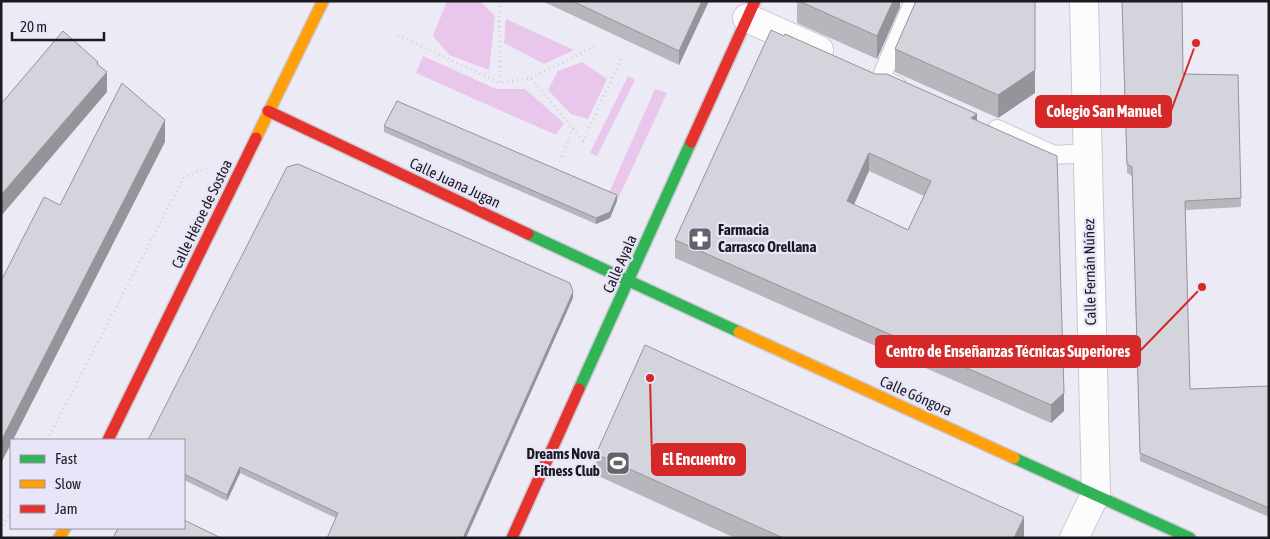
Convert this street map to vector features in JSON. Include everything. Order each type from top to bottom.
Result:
[{"type":"main road","name":"Calle Héroe de Sostoa","points":[[108,439],[323,1]]},
{"type":"main road","name":"Calle Ayala","points":[[512,538],[751,10]]},
{"type":"main road","name":"Calle Juana Jugan","points":[[268,111],[629,282]]},
{"type":"main road","name":"Calle Góngora","points":[[629,282],[1096,493],[1190,538]]},
{"type":"street","name":"Calle Fernán Núñez","points":[[1074,538],[1096,493],[1084,1]]},
{"type":"street","points":[[751,10],[850,64],[881,78]]},
{"type":"lane","points":[[914,1],[881,78],[917,94]]},
{"type":"lane","points":[[981,122],[1054,155],[1088,154]]},
{"type":"path","points":[[499,1],[500,83]]},
{"type":"path","points":[[398,35],[500,83],[531,78],[597,45]]},
{"type":"path","points":[[531,78],[583,141],[622,57]]},
{"type":"path","points":[[562,157],[573,128]]},
{"type":"path","points":[[49,439],[184,177],[212,166]]},
{"type":"path","points":[[1,530],[10,512]]},
{"type":"shaded area","points":[[447,1],[481,2],[495,16],[489,70],[449,55],[433,36]]},
{"type":"shaded area","points":[[506,19],[574,50],[544,64],[504,43]]},
{"type":"shaded area","points":[[423,56],[496,89],[525,89],[564,123],[556,135],[416,73]]},
{"type":"shaded area","points":[[582,62],[607,79],[588,119],[571,114],[548,90],[558,71]]},
{"type":"shaded area","points":[[628,76],[635,80],[597,156],[590,153]]},
{"type":"shaded area","points":[[655,89],[667,93],[617,201],[607,197]]},
{"type":"building","points":[[572,1],[702,1],[679,51]]},
{"type":"building","points":[[799,1],[893,1],[877,36]]},
{"type":"building","points":[[916,1],[1035,1],[1035,70],[998,95],[895,49]]},
{"type":"building","points":[[1122,1],[1182,1],[1183,74],[1238,75],[1241,198],[1185,201],[1190,389],[1269,386],[1269,508],[1140,453],[1132,167],[1127,164]]},
{"type":"building","points":[[771,30],[784,36],[785,34],[875,74],[887,74],[977,114],[971,118],[1057,156],[1064,393],[1051,405],[675,240]],"holes":[[[869,153],[931,181],[908,230],[847,201]]]},
{"type":"building","points":[[63,31],[107,72],[1,195],[1,104]]},
{"type":"building","points":[[122,83],[165,120],[1,441],[1,281],[44,197],[60,205]]},
{"type":"building","points":[[397,101],[617,195],[610,212],[596,218],[384,126]]},
{"type":"building","points":[[298,164],[570,283],[573,292],[463,538],[327,538],[338,513],[240,467],[227,495],[185,474],[185,439],[149,439],[287,167]]},
{"type":"building","points":[[645,345],[1024,517],[1014,538],[783,538],[596,454]]},
{"type":"building","points":[[185,520],[221,538],[113,538],[118,529],[185,529]]},
{"type":"traffic: fast","points":[[579,389],[691,142]]},
{"type":"traffic: fast","points":[[528,234],[739,332]]},
{"type":"traffic: fast","points":[[1014,458],[1190,538]]},
{"type":"traffic: slow","points":[[256,138],[323,1]]},
{"type":"traffic: slow","points":[[739,332],[1014,458]]},
{"type":"traffic: slow","points":[[59,538],[64,529]]},
{"type":"traffic: jam","points":[[691,142],[755,1]]},
{"type":"traffic: jam","points":[[268,111],[528,234]]},
{"type":"traffic: jam","points":[[108,439],[256,138]]},
{"type":"traffic: jam","points":[[512,538],[579,389]]},
{"type":"place","name":"Colegio San Manuel","points":[[1196,43]]},
{"type":"place","name":"Farmacia Carrasco Orellana","points":[[700,239]]},
{"type":"place","name":"Centro de Enseñanzas Técnicas Superiores","points":[[1202,287]]},
{"type":"place","name":"El Encuentro","points":[[650,378]]},
{"type":"place","name":"Dreams Nova Fitness Club","points":[[618,463]]}]
